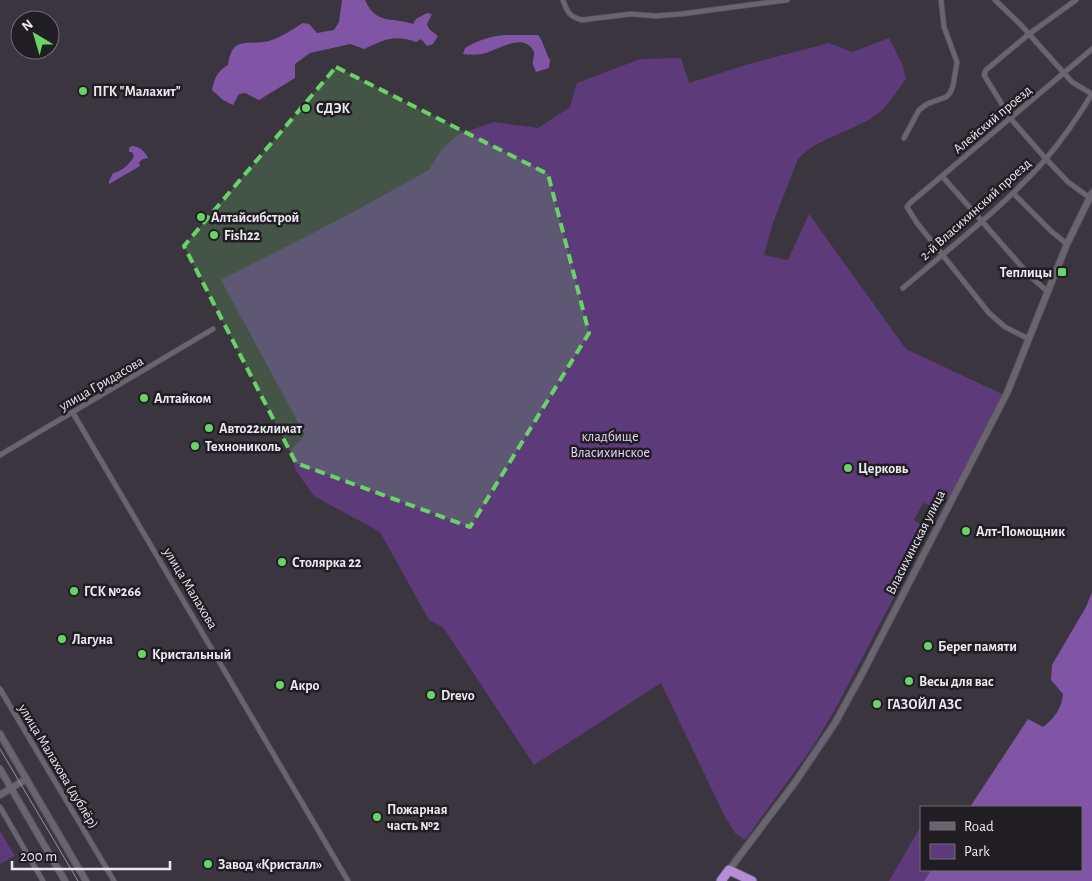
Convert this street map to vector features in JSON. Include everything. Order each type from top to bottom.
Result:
[{"type":"highway","name":"Власихинская улица","points":[[721,881],[729,870]]},
{"type":"highway","points":[[729,870],[752,881]]},
{"type":"street","points":[[563,0],[569,14],[574,18],[582,20],[631,14],[655,16],[787,0]]},
{"type":"street","points":[[904,138],[920,110],[928,104],[946,97],[950,94],[953,86],[957,62],[944,26],[941,0]]},
{"type":"street","points":[[995,0],[1030,34],[1072,82],[1092,94]]},
{"type":"street","points":[[1076,0],[986,70],[984,76],[1011,119],[1046,159],[1068,182],[1091,195]]},
{"type":"street","name":"Алейский проезд","points":[[943,255],[916,223],[907,207],[1092,49]]},
{"type":"street","name":"2-й Власихинский проезд","points":[[903,288],[1013,193],[1046,159],[1076,121],[1092,94]]},
{"type":"street","points":[[942,176],[980,222],[1030,276],[1048,292]]},
{"type":"street","points":[[1013,193],[1051,231],[1067,244]]},
{"type":"street","name":"Власихинская улица","points":[[729,870],[796,780],[835,723],[860,680],[946,510],[1008,394],[1067,244],[1091,195]]},
{"type":"street","points":[[943,255],[989,313],[1005,327],[1030,339]]},
{"type":"street","name":"улица Гридасова","points":[[0,455],[213,329]]},
{"type":"street","name":"улица Малахова","points":[[72,413],[348,881]]},
{"type":"street","name":"улица Малахова (дублёр)","points":[[0,689],[114,881]]},
{"type":"street","points":[[0,734],[86,881]]},
{"type":"street","points":[[0,769],[65,881]]},
{"type":"street","points":[[0,795],[26,780]]},
{"type":"street","points":[[0,807],[43,881]]},
{"type":"highlighted area","points":[[336,67],[548,174],[589,333],[470,527],[296,463],[184,246]]},
{"type":"green space","name":"кладбище Власихинское","points":[[889,38],[903,66],[906,79],[882,110],[862,124],[817,144],[798,159],[773,223],[764,255],[788,260],[809,214],[906,349],[1002,394],[949,497],[929,505],[923,503],[914,520],[929,530],[837,706],[814,745],[745,840],[735,833],[724,815],[661,683],[534,765],[443,627],[429,620],[380,532],[314,496],[296,471],[291,450],[305,435],[221,280],[346,216],[429,170],[442,149],[459,134],[494,122],[538,128],[570,107],[577,83],[640,59],[681,58],[689,83],[749,64],[829,43],[852,52]]},
{"type":"green space","points":[[920,828],[920,871],[930,871],[924,881],[889,881]]},
{"type":"green space","points":[[0,831],[15,856],[0,864]]},
{"type":"shaded area","points":[[342,0],[365,0],[369,8],[379,17],[413,24],[416,19],[427,13],[432,14],[427,24],[429,29],[438,36],[433,44],[427,46],[421,39],[416,42],[395,38],[364,49],[350,44],[310,53],[295,64],[295,78],[259,100],[245,93],[239,94],[233,105],[223,100],[212,90],[217,75],[228,65],[233,49],[237,46],[273,40],[303,23],[309,24],[317,33],[334,30],[339,22]]},
{"type":"shaded area","points":[[538,35],[550,60],[549,68],[536,72],[533,65],[533,50],[529,45],[517,42],[483,54],[463,54],[465,48],[475,43],[490,37]]},
{"type":"shaded area","points":[[132,146],[142,149],[148,158],[139,162],[140,166],[109,184],[113,173],[128,165],[134,156],[132,152],[129,152],[129,148]]},
{"type":"shaded area","points":[[1092,592],[1092,881],[924,881],[930,871],[1082,871],[1082,806],[971,806],[1028,719],[1043,727],[1057,713],[1063,694],[1051,680],[1052,665],[1086,607]]},
{"type":"tram line","points":[[0,749],[78,881]]},
{"type":"place","name":"ПГК \"Малахит\"","points":[[83,91]]},
{"type":"place","name":"СДЭК","points":[[306,108]]},
{"type":"place","name":"Алтайсибстрой","points":[[201,217]]},
{"type":"place","name":"Fish22","points":[[214,235]]},
{"type":"place","name":"Теплицы","points":[[1062,272]]},
{"type":"place","name":"Алтайком","points":[[144,398]]},
{"type":"place","name":"Авто22климат","points":[[209,428]]},
{"type":"place","name":"Технониколь","points":[[195,446]]},
{"type":"place","name":"Церковь","points":[[848,468]]},
{"type":"place","name":"Алт-Помощник","points":[[966,531]]},
{"type":"place","name":"Столярка 22","points":[[282,562]]},
{"type":"place","name":"ГСК №266","points":[[74,591]]},
{"type":"place","name":"Лагуна","points":[[62,639]]},
{"type":"place","name":"Берег памяти","points":[[928,646]]},
{"type":"place","name":"Кристальный","points":[[142,654]]},
{"type":"place","name":"Весы для вас","points":[[909,681]]},
{"type":"place","name":"Акро","points":[[280,685]]},
{"type":"place","name":"Drevo","points":[[431,695]]},
{"type":"place","name":"ГАЗОЙЛ АЗС","points":[[877,704]]},
{"type":"place","name":"Пожарная часть №2","points":[[377,817]]},
{"type":"place","name":"Завод «Кристалл»","points":[[208,864]]}]
